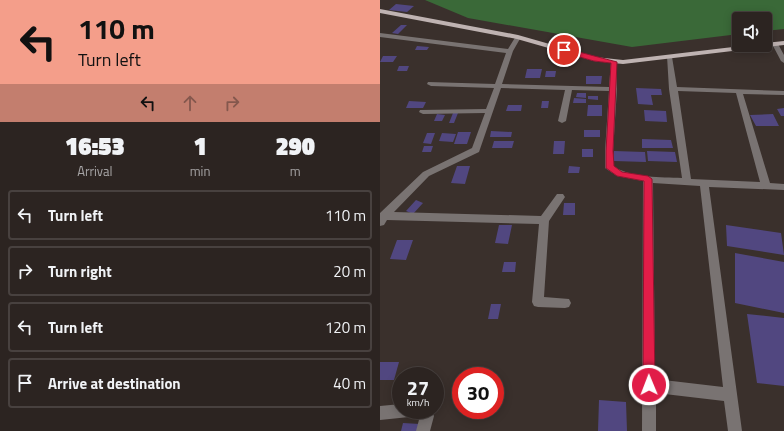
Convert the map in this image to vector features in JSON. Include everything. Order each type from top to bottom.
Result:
[{"type":"main road","points":[[380,11],[407,15],[426,21]]},
{"type":"main road","points":[[380,16],[426,21],[518,37],[594,59],[614,62],[784,43]]},
{"type":"street","points":[[380,34],[510,51]]},
{"type":"street","points":[[382,219],[426,174],[476,150],[510,51],[518,37]]},
{"type":"street","points":[[775,44],[784,61]]},
{"type":"street","points":[[668,56],[687,182]]},
{"type":"street","points":[[614,62],[610,168],[620,174],[648,179],[704,184],[766,186],[784,189]]},
{"type":"street","points":[[431,84],[613,89]]},
{"type":"street","points":[[562,121],[569,87]]},
{"type":"street","points":[[673,89],[784,94]]},
{"type":"street","points":[[739,92],[766,186]]},
{"type":"street","points":[[423,112],[489,111]]},
{"type":"street","points":[[648,179],[650,431]]},
{"type":"street","points":[[704,184],[735,431]]},
{"type":"street","points":[[560,197],[544,220],[538,302],[565,303]]},
{"type":"street","points":[[382,219],[544,220]]},
{"type":"street","points":[[649,385],[731,394]]},
{"type":"street","points":[[380,413],[392,412]]},
{"type":"street","points":[[423,431],[426,419]]},
{"type":"green space","points":[[425,0],[784,0],[784,29],[772,30],[772,12],[732,12],[732,35],[632,47],[468,18]]},
{"type":"building","points":[[396,4],[414,6],[407,12],[389,10]]},
{"type":"building","points":[[401,25],[407,25],[398,34],[392,33]]},
{"type":"building","points":[[417,46],[429,47],[427,50],[415,50]]},
{"type":"building","points":[[383,56],[397,56],[393,62],[380,62]]},
{"type":"building","points":[[399,66],[409,66],[407,71],[397,71]]},
{"type":"building","points":[[527,69],[542,69],[540,78],[525,78]]},
{"type":"building","points":[[546,71],[556,71],[555,77],[545,77]]},
{"type":"building","points":[[586,76],[602,76],[601,84],[586,84]]},
{"type":"building","points":[[636,88],[661,89],[662,95],[651,95],[653,105],[638,104]]},
{"type":"building","points":[[577,93],[586,93],[586,98],[576,97]]},
{"type":"building","points":[[588,96],[598,96],[598,100],[588,99]]},
{"type":"building","points":[[574,98],[586,99],[586,103],[573,103]]},
{"type":"building","points":[[409,101],[426,102],[423,108],[406,108]]},
{"type":"building","points":[[542,101],[549,101],[548,108],[541,108]]},
{"type":"building","points":[[508,105],[522,105],[521,111],[506,111]]},
{"type":"building","points":[[588,105],[602,105],[602,116],[587,116]]},
{"type":"building","points":[[784,108],[784,116],[781,116],[777,109]]},
{"type":"building","points":[[644,110],[666,111],[667,122],[645,121]]},
{"type":"building","points":[[453,113],[458,113],[454,123],[449,123]]},
{"type":"building","points":[[437,114],[445,115],[442,121],[434,121]]},
{"type":"building","points":[[773,114],[779,126],[756,126],[750,115]]},
{"type":"building","points":[[584,130],[600,130],[600,137],[584,137]]},
{"type":"building","points":[[491,131],[512,132],[511,137],[490,137]]},
{"type":"building","points":[[458,132],[471,132],[467,144],[454,144]]},
{"type":"building","points":[[427,133],[435,133],[431,144],[423,143]]},
{"type":"building","points":[[442,133],[456,134],[453,142],[439,141]]},
{"type":"building","points":[[642,139],[671,140],[673,148],[642,148]]},
{"type":"building","points":[[494,141],[514,141],[512,148],[492,148]]},
{"type":"building","points":[[554,141],[565,141],[564,154],[553,154]]},
{"type":"building","points":[[424,146],[433,146],[431,152],[422,152]]},
{"type":"building","points":[[582,149],[593,149],[593,157],[582,157]]},
{"type":"building","points":[[614,151],[645,152],[646,162],[614,161]]},
{"type":"building","points":[[647,151],[675,152],[677,162],[648,161]]},
{"type":"building","points":[[457,166],[470,166],[465,184],[451,183]]},
{"type":"building","points":[[569,166],[580,167],[579,173],[568,173]]},
{"type":"building","points":[[416,200],[423,203],[413,214],[406,211]]},
{"type":"building","points":[[564,203],[575,203],[575,215],[563,215]]},
{"type":"building","points":[[499,225],[512,225],[508,244],[495,243]]},
{"type":"building","points":[[726,225],[781,233],[784,255],[727,246]]},
{"type":"building","points":[[397,240],[413,240],[406,260],[390,259]]},
{"type":"building","points":[[735,253],[784,262],[784,313],[735,303]]},
{"type":"building","points":[[504,262],[516,262],[515,272],[502,272]]},
{"type":"building","points":[[491,304],[501,304],[498,319],[488,319]]},
{"type":"building","points":[[747,314],[784,318],[784,386],[757,383]]},
{"type":"building","points":[[380,362],[399,362],[398,367],[392,367],[392,380],[380,380]]},
{"type":"building","points":[[599,400],[626,402],[627,431],[598,431]]},
{"type":"building","points":[[403,423],[420,424],[418,431],[401,431]]},
{"type":"route","points":[[564,50],[594,59],[614,62],[610,168],[620,174],[648,179],[649,385]]}]
